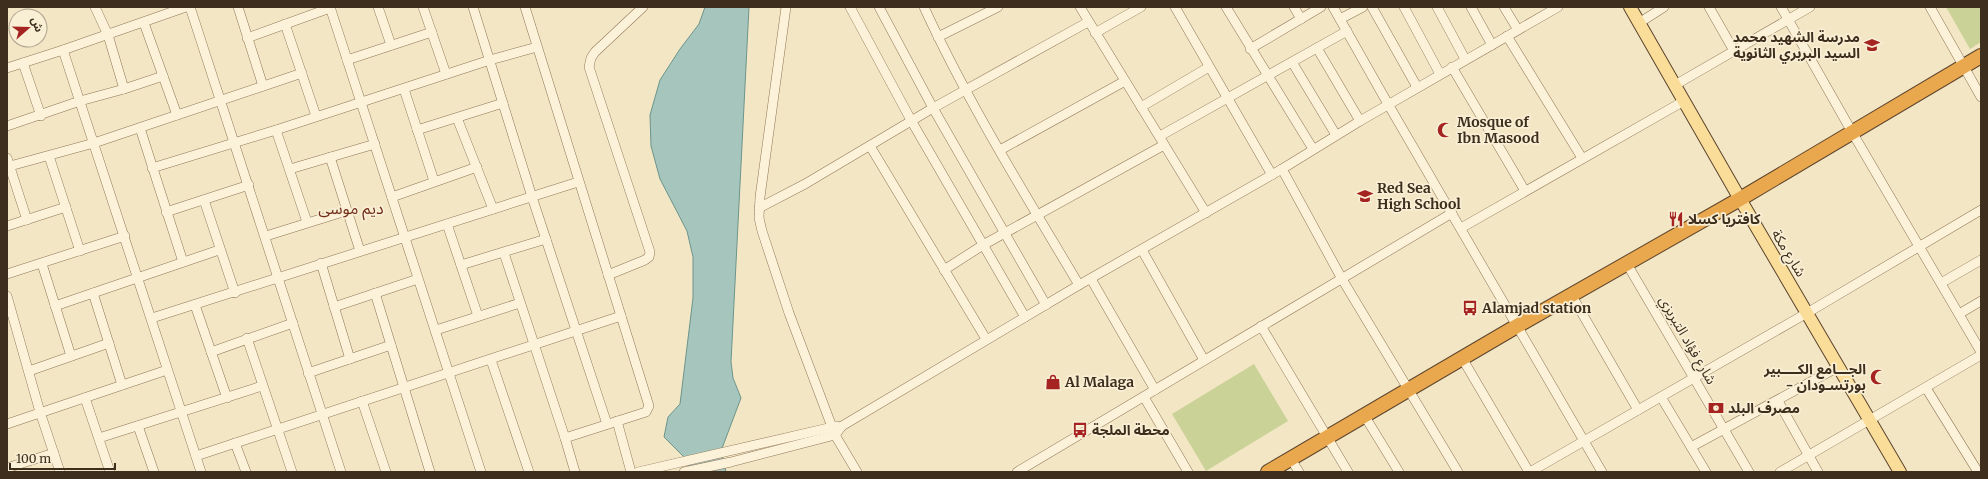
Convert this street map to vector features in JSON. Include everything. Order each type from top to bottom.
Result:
[{"type":"highway","points":[[1268,472],[1517,326],[1740,199],[1981,56]]},
{"type":"main road","name":"شارع مكة","points":[[1630,7],[1740,199],[1900,472]]},
{"type":"street","points":[[95,7],[108,35],[124,89]]},
{"type":"street","points":[[7,68],[144,23],[186,7]]},
{"type":"street","points":[[190,7],[266,236],[308,374],[341,472]]},
{"type":"street","points":[[238,7],[263,86]]},
{"type":"street","points":[[247,38],[330,7],[392,197],[404,239],[436,330],[481,472]]},
{"type":"street","points":[[378,7],[391,45]]},
{"type":"street","points":[[423,7],[446,74]]},
{"type":"street","points":[[473,7],[532,197],[607,424]]},
{"type":"street","points":[[525,7],[578,182],[649,406],[646,412],[565,438]]},
{"type":"street","points":[[608,275],[645,260],[649,257],[650,252],[589,67],[591,58],[596,52],[643,7]]},
{"type":"street","points":[[786,7],[759,208],[762,231],[783,296],[834,431],[857,472]]},
{"type":"street","points":[[850,7],[912,122],[1025,317]]},
{"type":"street","points":[[879,7],[933,108],[1046,305]]},
{"type":"street","points":[[924,7],[938,37],[1000,150],[1079,285]]},
{"type":"street","points":[[938,37],[998,7]]},
{"type":"street","points":[[1080,7],[1206,213]]},
{"type":"street","points":[[1095,33],[1141,7]]},
{"type":"street","points":[[1175,7],[1272,175]]},
{"type":"street","points":[[1226,7],[1250,49],[1313,149]]},
{"type":"street","points":[[1294,7],[1301,18]]},
{"type":"street","points":[[1250,49],[1321,7]]},
{"type":"street","points":[[1334,7],[1388,104],[1602,472]]},
{"type":"street","points":[[1340,19],[1363,7]]},
{"type":"street","points":[[1372,7],[1417,87]]},
{"type":"street","points":[[1404,7],[1440,74]]},
{"type":"street","points":[[1437,7],[1465,59]]},
{"type":"street","points":[[1471,7],[1492,45]]},
{"type":"street","points":[[1504,7],[1518,30]]},
{"type":"street","points":[[684,472],[731,462],[834,431],[986,339],[1272,175],[1388,104],[1518,30],[1542,11],[1558,7]]},
{"type":"street","points":[[1639,23],[1664,7]]},
{"type":"street","points":[[1708,7],[1734,51]]},
{"type":"street","points":[[1780,472],[1926,388],[1981,354],[1852,132],[1782,7]]},
{"type":"street","points":[[1675,85],[1810,7]]},
{"type":"street","points":[[1930,7],[1981,97]]},
{"type":"street","points":[[759,208],[912,122],[933,108],[1088,22]]},
{"type":"street","points":[[144,23],[177,115]]},
{"type":"street","points":[[285,24],[316,116]]},
{"type":"street","points":[[1160,136],[1348,31]]},
{"type":"street","points":[[348,60],[432,32]]},
{"type":"street","points":[[1507,36],[1582,158]]},
{"type":"street","points":[[152,168],[361,103],[490,60],[537,47]]},
{"type":"street","points":[[1317,48],[1360,121]]},
{"type":"street","points":[[63,50],[139,278],[167,370],[201,472]]},
{"type":"street","points":[[1292,62],[1336,135]]},
{"type":"street","points":[[23,63],[41,116]]},
{"type":"street","points":[[1141,107],[1209,67]]},
{"type":"street","points":[[1452,67],[1525,192]]},
{"type":"street","points":[[27,220],[8,162],[49,156],[94,143],[302,73]]},
{"type":"street","points":[[7,126],[41,116],[80,101],[163,76]]},
{"type":"street","points":[[1000,150],[1125,81]]},
{"type":"street","points":[[404,89],[434,181]]},
{"type":"street","points":[[1461,228],[1684,101]]},
{"type":"street","points":[[417,130],[503,103]]},
{"type":"street","points":[[457,118],[492,209]]},
{"type":"street","points":[[140,128],[183,262]]},
{"type":"street","points":[[276,130],[307,222]]},
{"type":"street","points":[[290,170],[374,144]]},
{"type":"street","points":[[944,270],[983,245],[1037,214],[1164,145]]},
{"type":"street","points":[[870,146],[986,339]]},
{"type":"street","points":[[49,156],[80,251]]},
{"type":"street","points":[[330,157],[360,251]]},
{"type":"street","points":[[392,197],[477,167]]},
{"type":"street","points":[[1282,169],[1342,279],[1407,390],[1458,472]]},
{"type":"street","points":[[152,318],[235,293],[321,263],[404,239],[578,182]]},
{"type":"street","points":[[166,212],[248,185]]},
{"type":"street","points":[[204,200],[219,250],[235,293]]},
{"type":"street","points":[[7,226],[66,207]]},
{"type":"street","points":[[1462,358],[1530,472],[1807,313],[1981,210]]},
{"type":"street","points":[[266,236],[346,211]]},
{"type":"street","points":[[1017,472],[1452,213]]},
{"type":"street","points":[[447,224],[478,316]]},
{"type":"street","points":[[7,274],[42,264],[125,236]]},
{"type":"street","points":[[461,265],[546,239]]},
{"type":"street","points":[[55,306],[219,250]]},
{"type":"street","points":[[1142,250],[1204,360]]},
{"type":"street","points":[[504,253],[575,472]]},
{"type":"street","points":[[1941,283],[1981,260]]},
{"type":"street","points":[[321,263],[350,359]]},
{"type":"street","points":[[42,264],[71,356]]},
{"type":"street","name":"شارع فؤاد التبريزي","points":[[1627,264],[1749,472]]},
{"type":"street","points":[[334,307],[418,279]]},
{"type":"street","points":[[1091,279],[1155,390]]},
{"type":"street","points":[[93,293],[122,385]]},
{"type":"street","points":[[375,293],[430,472]]},
{"type":"street","points":[[7,296],[10,317],[60,472]]},
{"type":"street","points":[[1572,296],[1638,410]]},
{"type":"street","points":[[1959,314],[1981,301]]},
{"type":"street","points":[[436,330],[520,303]]},
{"type":"street","points":[[195,305],[227,398]]},
{"type":"street","points":[[196,456],[277,428],[491,360],[621,316]]},
{"type":"street","points":[[211,352],[293,323]]},
{"type":"street","points":[[1261,326],[1348,472]]},
{"type":"street","points":[[247,338],[292,472]]},
{"type":"street","points":[[28,371],[109,343]]},
{"type":"street","points":[[308,374],[391,345]]},
{"type":"street","points":[[491,360],[530,472]]},
{"type":"street","points":[[1691,447],[1778,401],[1838,366]]},
{"type":"street","points":[[7,424],[167,370]]},
{"type":"street","points":[[99,438],[262,386]]},
{"type":"street","points":[[1926,388],[1978,472]]},
{"type":"street","points":[[1144,397],[1188,472]]},
{"type":"street","points":[[1661,397],[1706,472]]},
{"type":"street","points":[[85,398],[110,472]]},
{"type":"street","points":[[362,401],[386,472]]},
{"type":"street","points":[[1778,401],[1818,472]]},
{"type":"street","points":[[1364,415],[1399,472]]},
{"type":"street","points":[[616,421],[632,472]]},
{"type":"street","points":[[138,426],[154,472]]},
{"type":"street","points":[[638,472],[834,431]]},
{"type":"street","points":[[235,443],[246,472]]},
{"type":"street","points":[[11,469],[54,453]]},
{"type":"street","points":[[1292,459],[1299,472]]},
{"type":"green space","points":[[1946,7],[1981,7],[1981,42],[1970,49]]},
{"type":"green space","points":[[1254,364],[1288,421],[1206,471],[1172,414]]},
{"type":"water","points":[[705,7],[749,7],[731,362],[733,378],[741,398],[721,451],[726,472],[690,472],[687,460],[664,437],[668,417],[680,404],[693,298],[693,257],[687,231],[660,179],[651,146],[650,115],[660,80],[680,49],[699,24]]},
{"type":"place","name":"مدرسة الشهيد محمد السيد البربري الثانوية","points":[[1872,45]]},
{"type":"place","name":"Mosque of Ibn Masood","points":[[1445,130]]},
{"type":"place","name":"Red Sea High School","points":[[1365,196]]},
{"type":"place","name":"كافتريا كسلا","points":[[1676,219]]},
{"type":"place","name":"Alamjad station","points":[[1470,308]]},
{"type":"place","name":"الجـــامع الكــــبير - بورتسـودان","points":[[1878,377]]},
{"type":"place","name":"Al Malaga","points":[[1053,382]]},
{"type":"place","name":"مصرف البلد","points":[[1716,408]]},
{"type":"place","name":"محطة الملجة","points":[[1080,430]]},
{"type":"district","name":"ديم موسى","points":[[351,208]]}]
